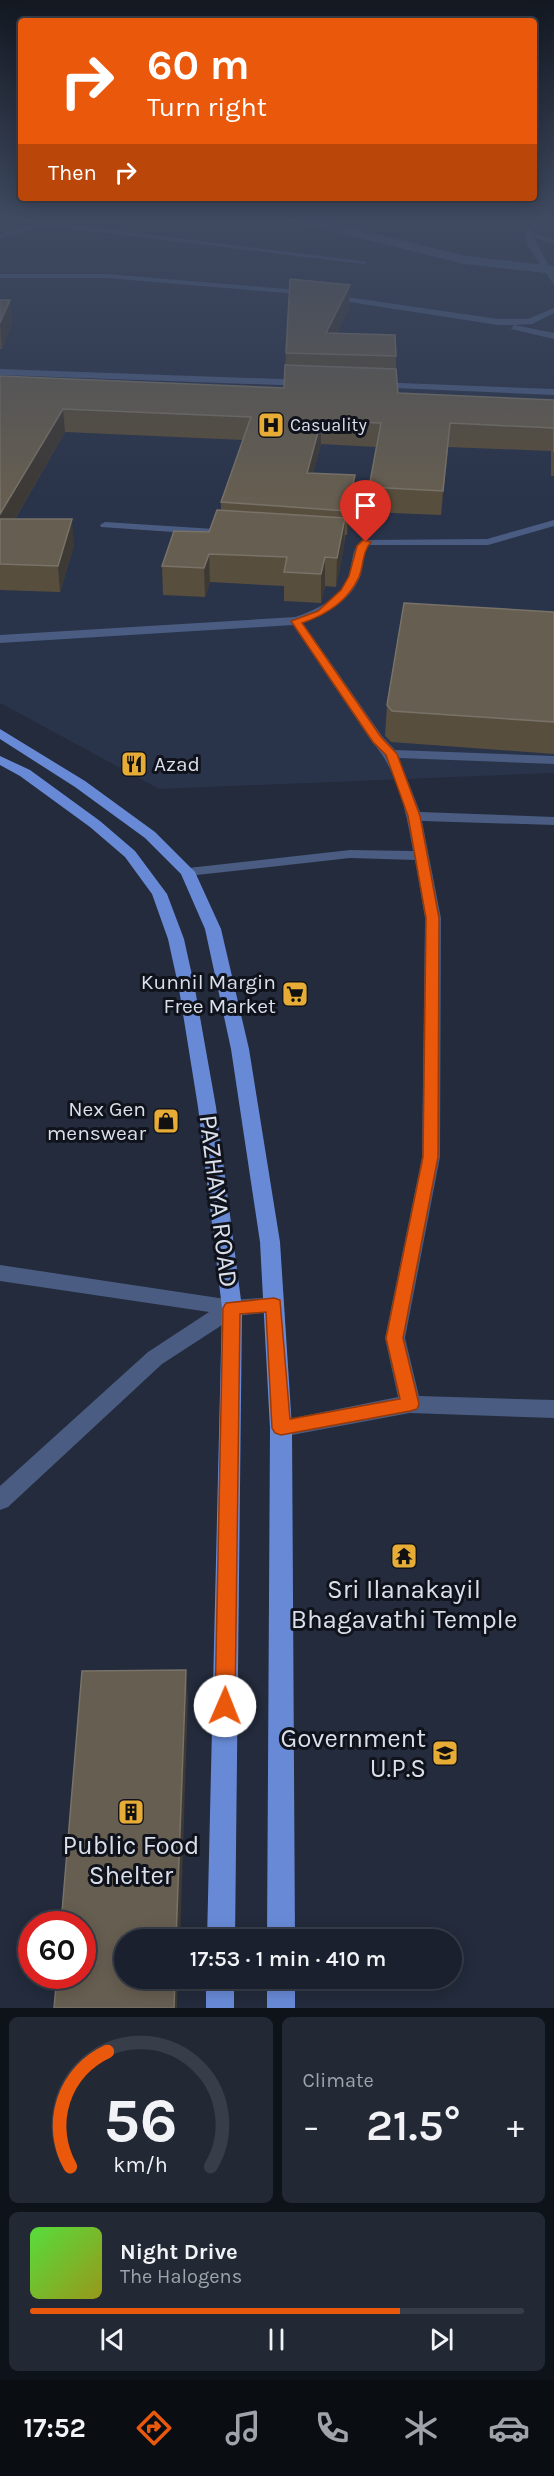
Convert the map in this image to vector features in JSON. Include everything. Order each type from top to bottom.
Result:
[{"type":"main road","points":[[0,733],[71,777],[150,835],[188,872],[213,929],[240,1049],[270,1242],[281,1428],[281,1929]]},
{"type":"main road","name":"PAZHAYA ROAD","points":[[0,760],[25,773],[95,824],[130,854],[159,894],[176,939],[189,1001],[207,1107],[232,1308],[221,1929]]},
{"type":"main road","points":[[220,1989],[220,2008]]},
{"type":"main road","points":[[281,1989],[281,2008]]},
{"type":"street","points":[[420,311],[494,322],[554,336]]},
{"type":"street","points":[[494,322],[529,322],[553,311]]},
{"type":"street","points":[[0,372],[323,383]]},
{"type":"street","points":[[359,384],[553,391]]},
{"type":"street","points":[[0,639],[296,621],[321,613],[345,592],[354,576],[361,542],[443,544],[488,542],[554,524]]},
{"type":"street","points":[[105,525],[248,534]]},
{"type":"street","points":[[296,621],[377,739],[391,754],[414,816],[433,918],[431,1157],[395,1338],[410,1404]]},
{"type":"street","points":[[391,754],[554,760]]},
{"type":"street","points":[[414,816],[554,821]]},
{"type":"street","points":[[188,872],[350,854],[422,856]]},
{"type":"street","points":[[0,1273],[232,1308],[274,1305]]},
{"type":"street","points":[[0,1500],[155,1358],[232,1308]]},
{"type":"street","points":[[281,1428],[410,1404],[554,1409]]},
{"type":"shaded area","points":[[0,311],[554,311],[554,773],[159,789],[0,703]]},
{"type":"building","points":[[0,311],[5,311],[0,323]]},
{"type":"building","points":[[288,311],[337,311],[326,333],[395,335],[396,356],[286,353]]},
{"type":"building","points":[[285,365],[396,369],[398,393],[554,400],[554,428],[450,423],[443,491],[369,487],[381,423],[321,421],[307,473],[355,475],[347,511],[221,502],[251,417],[63,409],[0,514],[0,376],[284,388]]},
{"type":"building","points":[[217,510],[345,518],[337,558],[325,557],[321,574],[284,572],[287,557],[209,554],[204,568],[162,566],[174,531],[209,532]]},
{"type":"building","points":[[0,519],[72,519],[58,566],[0,564]]},
{"type":"building","points":[[404,603],[554,612],[554,722],[392,711],[387,705]]},
{"type":"building","name":"Public Food Shelter","points":[[186,1670],[176,1929],[114,1929],[114,1989],[175,1989],[174,2008],[54,2008],[56,1989],[96,1989],[96,1911],[62,1911],[82,1671]]},
{"type":"place","name":"Casuality","points":[[271,425]]},
{"type":"place","name":"Azad","points":[[134,764]]},
{"type":"place","name":"Kunnil Margin Free Market","points":[[295,994]]},
{"type":"place","name":"Nex Gen menswear","points":[[166,1121]]},
{"type":"place","name":"Sri Ilanakayil Bhagavathi Temple","points":[[404,1556]]},
{"type":"place","name":"Government U.P.S","points":[[445,1753]]},
{"type":"place","name":"Public Food Shelter","points":[[131,1812]]},
{"type":"route","points":[[225,1706],[232,1308],[274,1305],[281,1428],[410,1404],[395,1338],[431,1157],[433,918],[414,816],[391,754],[377,739],[296,621],[321,613],[345,592],[354,576],[361,546],[366,542]]}]
